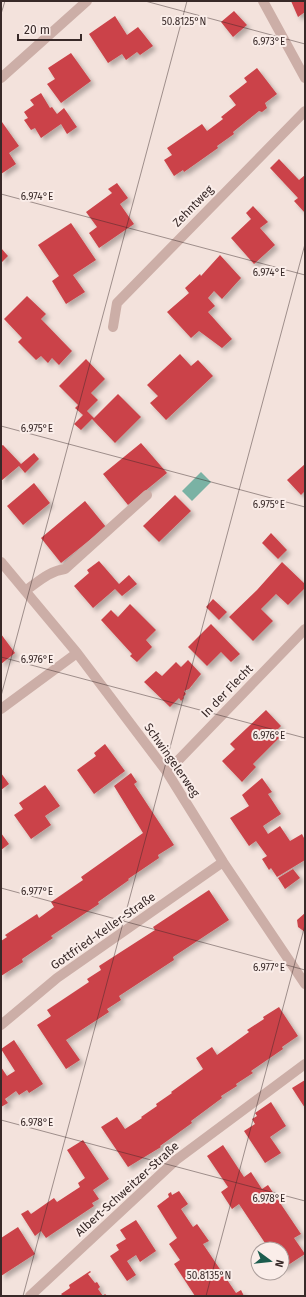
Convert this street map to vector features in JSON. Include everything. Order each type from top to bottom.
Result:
[{"type":"street","points":[[1,78],[87,1]]},
{"type":"street","points":[[263,1],[305,78]]},
{"type":"street","name":"Zehntweg","points":[[113,327],[117,303],[305,111]]},
{"type":"street","points":[[25,591],[47,574],[56,570],[65,569],[147,495]]},
{"type":"street","name":"Schwingelerweg","points":[[1,562],[77,653],[167,772],[223,862],[305,984]]},
{"type":"street","name":"In der Flecht","points":[[167,772],[305,628]]},
{"type":"street","points":[[1,709],[77,653]]},
{"type":"street","name":"Gottfried-Keller-Straße","points":[[1,1025],[57,978],[223,862]]},
{"type":"street","name":"Albert-Schweitzer-Straße","points":[[30,1296],[176,1160],[305,1064]]},
{"type":"water","points":[[201,472],[211,482],[192,501],[182,491]]},
{"type":"building","points":[[291,1],[305,1],[305,12],[298,17]]},
{"type":"building","points":[[234,11],[247,25],[233,37],[221,22]]},
{"type":"building","points":[[115,16],[127,35],[138,27],[153,46],[140,55],[137,52],[126,60],[122,54],[108,63],[89,34]]},
{"type":"building","points":[[71,53],[91,81],[61,103],[47,84],[55,79],[48,68]]},
{"type":"building","points":[[257,68],[277,94],[265,103],[267,108],[262,112],[259,111],[233,132],[234,134],[217,146],[218,148],[184,172],[183,170],[174,176],[164,160],[172,155],[167,148],[202,124],[207,131],[223,119],[221,117],[236,105],[229,96],[247,82],[244,78]]},
{"type":"building","points":[[41,93],[50,108],[52,107],[57,114],[64,108],[77,127],[67,134],[61,124],[41,138],[35,128],[31,130],[24,120],[28,118],[24,112],[34,105],[30,100]]},
{"type":"building","points":[[2,122],[19,146],[9,153],[16,164],[1,174],[1,123]]},
{"type":"building","points":[[279,159],[299,180],[305,175],[305,213],[294,201],[298,198],[270,168]]},
{"type":"building","points":[[117,183],[128,198],[120,204],[134,224],[99,248],[89,233],[97,227],[86,212],[112,193],[108,189]]},
{"type":"building","points":[[253,206],[268,222],[260,228],[275,245],[254,264],[231,238],[251,219],[246,213]]},
{"type":"building","points":[[71,223],[96,260],[73,275],[85,292],[66,304],[52,281],[59,276],[38,245]]},
{"type":"building","points":[[1,248],[8,256],[1,263]]},
{"type":"building","points":[[220,255],[241,278],[222,299],[214,291],[208,298],[215,306],[208,312],[232,339],[222,348],[199,331],[191,338],[167,312],[189,293],[185,288],[200,274],[201,276]]},
{"type":"building","points":[[27,296],[46,314],[41,319],[72,351],[59,365],[52,358],[48,363],[41,356],[36,360],[18,342],[22,338],[4,319]]},
{"type":"building","points":[[180,354],[191,366],[198,360],[213,376],[166,420],[150,403],[158,396],[147,385]]},
{"type":"building","points":[[86,359],[105,379],[91,393],[98,400],[87,411],[94,418],[118,394],[141,417],[115,443],[92,419],[81,430],[74,424],[83,415],[75,408],[78,405],[59,386]]},
{"type":"building","points":[[141,443],[167,473],[128,505],[103,474]]},
{"type":"building","points":[[3,445],[21,464],[34,453],[39,459],[25,473],[19,466],[1,481],[1,446]]},
{"type":"building","points":[[305,464],[305,491],[301,495],[287,480]]},
{"type":"building","points":[[34,483],[50,503],[23,525],[7,506]]},
{"type":"building","points":[[175,495],[191,511],[159,542],[143,526]]},
{"type":"building","points":[[85,501],[106,527],[61,563],[41,538]]},
{"type":"building","points":[[271,533],[287,550],[278,559],[262,543]]},
{"type":"building","points":[[99,561],[119,584],[129,575],[137,584],[122,596],[115,589],[93,608],[74,586],[89,573],[87,570]]},
{"type":"building","points":[[282,562],[305,584],[305,588],[288,605],[276,594],[261,609],[273,621],[253,641],[229,617],[257,590]]},
{"type":"building","points":[[213,599],[227,612],[219,620],[206,607]]},
{"type":"building","points":[[130,604],[156,630],[146,640],[152,647],[137,662],[130,656],[132,654],[101,620],[111,610],[118,617]]},
{"type":"building","points":[[211,624],[240,654],[231,662],[221,652],[207,666],[188,647]]},
{"type":"building","points":[[1,634],[15,653],[1,664]]},
{"type":"building","points":[[188,660],[201,674],[189,689],[184,691],[186,694],[183,697],[184,698],[181,701],[179,698],[170,707],[144,682],[156,671],[162,676],[176,662],[181,667]]},
{"type":"building","points":[[266,710],[281,726],[274,733],[279,738],[253,764],[256,767],[242,782],[222,761],[235,749],[230,744]]},
{"type":"building","points":[[105,744],[125,771],[94,794],[77,770],[96,756],[94,753]]},
{"type":"building","points":[[1,773],[9,784],[1,790]]},
{"type":"building","points":[[131,773],[137,782],[134,784],[174,845],[158,855],[159,858],[98,902],[99,904],[51,936],[53,938],[22,959],[23,962],[1,976],[1,941],[7,937],[5,935],[37,914],[39,918],[54,907],[51,902],[83,880],[81,877],[143,833],[114,786]]},
{"type":"building","points":[[262,778],[272,792],[268,794],[281,814],[263,826],[268,834],[280,826],[290,841],[302,834],[305,840],[305,860],[277,877],[271,868],[269,870],[262,859],[267,856],[256,841],[249,846],[230,818],[249,806],[242,795]]},
{"type":"building","points":[[45,785],[60,806],[45,816],[51,825],[31,839],[14,815],[23,809],[19,803]]},
{"type":"building","points":[[1,833],[9,844],[1,850]]},
{"type":"building","points":[[293,869],[300,878],[285,889],[278,878]]},
{"type":"building","points":[[209,890],[229,920],[173,957],[174,960],[119,996],[121,1000],[107,1009],[109,1012],[66,1040],[80,1060],[66,1069],[37,1025],[51,1016],[47,1010],[89,982],[87,979],[101,970],[99,966],[155,930],[153,927]]},
{"type":"building","points":[[305,913],[305,932],[298,927],[297,920]]},
{"type":"building","points":[[279,1007],[298,1036],[282,1047],[283,1049],[251,1071],[253,1073],[236,1084],[237,1086],[221,1096],[222,1098],[191,1121],[192,1123],[160,1146],[161,1147],[128,1167],[101,1127],[117,1117],[125,1129],[142,1118],[141,1117],[157,1106],[156,1104],[203,1069],[196,1058],[212,1047],[217,1055],[249,1032],[247,1030],[264,1019],[263,1017]]},
{"type":"building","points":[[14,1040],[43,1084],[29,1093],[27,1090],[19,1095],[16,1091],[5,1099],[8,1103],[1,1107],[1,1067],[7,1076],[15,1071],[1,1049]]},
{"type":"building","points":[[305,1080],[305,1108],[292,1088]]},
{"type":"building","points":[[271,1102],[286,1126],[270,1137],[281,1153],[265,1163],[244,1131],[255,1124],[252,1119],[257,1116],[255,1113]]},
{"type":"building","points":[[83,1140],[109,1179],[93,1190],[99,1199],[92,1203],[94,1206],[46,1238],[41,1231],[35,1236],[21,1214],[28,1210],[31,1214],[54,1198],[57,1202],[80,1187],[78,1183],[85,1178],[67,1150]]},
{"type":"building","points":[[223,1145],[244,1177],[251,1172],[262,1189],[268,1185],[301,1234],[294,1238],[305,1254],[290,1264],[290,1241],[264,1241],[239,1204],[232,1209],[221,1192],[228,1187],[207,1156]]},
{"type":"building","points":[[179,1191],[188,1204],[181,1209],[193,1227],[197,1224],[209,1241],[203,1244],[236,1293],[241,1290],[244,1296],[195,1296],[174,1264],[180,1260],[169,1244],[177,1238],[157,1206],[169,1197],[168,1194],[171,1192],[172,1195]]},
{"type":"building","points":[[136,1220],[156,1251],[140,1262],[136,1255],[127,1261],[136,1275],[127,1281],[110,1256],[119,1250],[116,1245],[126,1239],[120,1230]]},
{"type":"building","points":[[18,1227],[35,1254],[1,1276],[1,1238]]},
{"type":"building","points":[[90,1271],[91,1272],[88,1274],[95,1283],[97,1282],[100,1287],[98,1289],[103,1296],[63,1296],[61,1294],[70,1288],[69,1285]]}]
